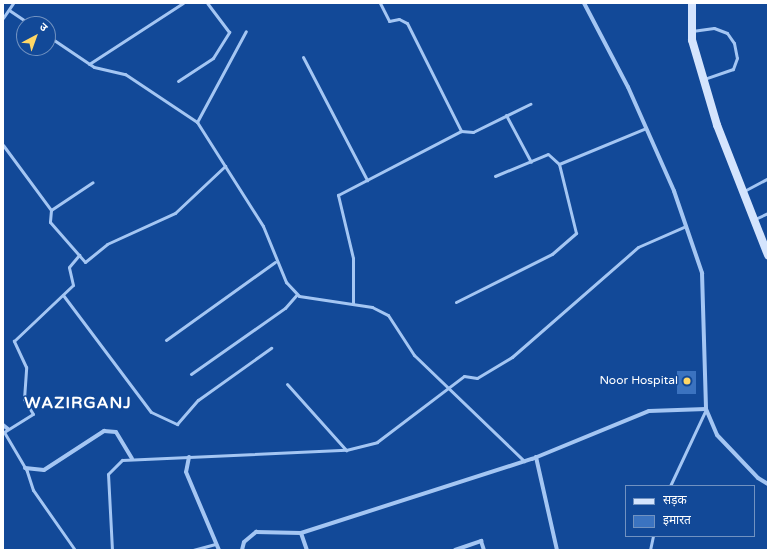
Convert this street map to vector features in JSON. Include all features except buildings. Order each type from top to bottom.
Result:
[{"type":"street","points":[[584,3],[646,128],[686,226],[702,273],[706,409],[717,435],[758,478],[768,484]]},
{"type":"street","points":[[692,3],[692,31],[704,79],[743,192],[768,255]]},
{"type":"street","points":[[242,550],[244,542],[256,532],[301,533],[536,457],[649,411],[706,409]]},
{"type":"street","points":[[3,425],[8,429]]},
{"type":"street","points":[[25,468],[44,470],[104,431],[116,432],[132,459]]},
{"type":"street","points":[[189,457],[186,472],[218,550]]},
{"type":"street","points":[[536,457],[557,550]]},
{"type":"street","points":[[301,533],[308,550]]},
{"type":"street","points":[[455,550],[481,541],[484,550]]},
{"type":"lane","points":[[3,18],[14,3]]},
{"type":"lane","points":[[89,64],[183,3]]},
{"type":"lane","points":[[178,81],[213,58],[229,32],[207,3]]},
{"type":"lane","points":[[380,3],[389,21],[399,19],[407,23],[461,131]]},
{"type":"lane","points":[[9,10],[18,16]]},
{"type":"lane","points":[[692,31],[714,28],[727,33],[734,43],[737,58],[733,69],[704,79]]},
{"type":"lane","points":[[197,122],[246,31]]},
{"type":"lane","points":[[56,41],[89,64],[125,74],[197,122],[262,226],[275,262],[286,282],[297,294],[372,307],[388,315],[414,355],[449,391],[524,461]]},
{"type":"lane","points":[[303,56],[367,180]]},
{"type":"lane","points":[[352,304],[353,258],[338,196],[461,131],[473,132],[530,104]]},
{"type":"lane","points":[[506,115],[531,162]]},
{"type":"lane","points":[[559,164],[646,128]]},
{"type":"lane","points":[[3,145],[51,210],[50,222],[85,262],[107,244],[175,213],[225,166]]},
{"type":"lane","points":[[456,302],[552,254],[576,233],[559,164],[548,154],[495,176]]},
{"type":"lane","points":[[743,192],[768,178]]},
{"type":"lane","points":[[51,210],[93,182]]},
{"type":"lane","points":[[754,220],[768,213]]},
{"type":"lane","points":[[112,550],[108,474],[122,460],[346,450],[378,442],[449,391],[464,376],[477,378],[512,357],[638,247],[686,226]]},
{"type":"lane","points":[[75,550],[33,490],[25,468],[4,432],[33,414],[24,399],[26,367],[14,341],[73,285],[69,267],[79,255]]},
{"type":"lane","points":[[166,340],[275,262]]},
{"type":"lane","points":[[191,374],[284,308],[297,294]]},
{"type":"lane","points":[[63,295],[151,412],[177,424],[198,400],[271,348]]},
{"type":"lane","points":[[287,384],[346,450]]},
{"type":"lane","points":[[670,485],[706,409]]},
{"type":"lane","points":[[650,550],[653,537]]},
{"type":"lane","points":[[193,550],[216,544]]},
{"type":"place","name":"Noor Hospital","points":[[687,381]]},
{"type":"district","name":"WAZIRGANJ","points":[[78,403]]}]
